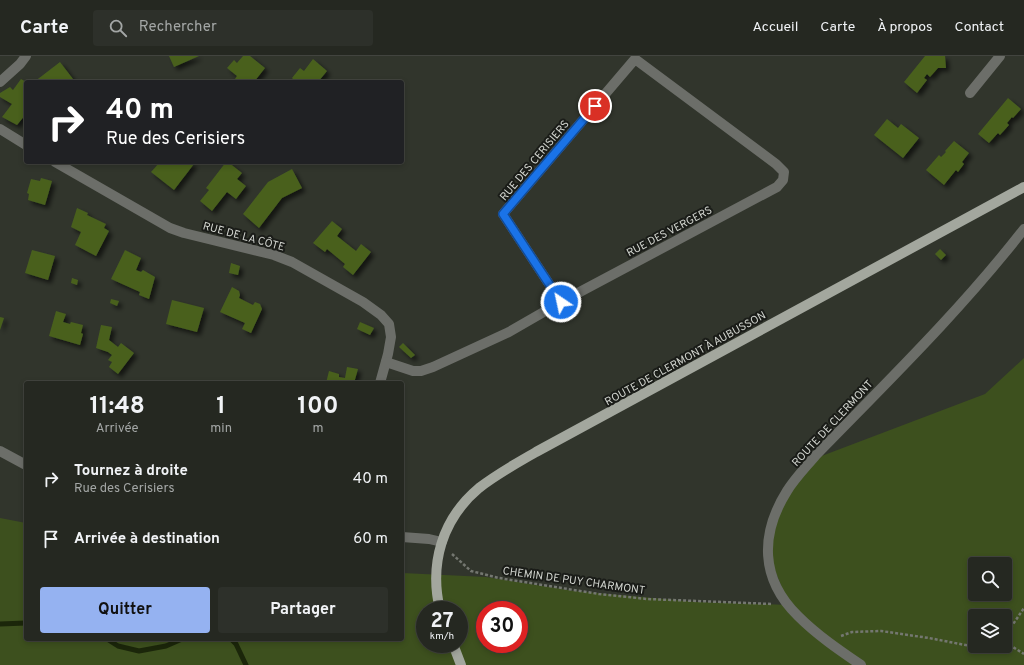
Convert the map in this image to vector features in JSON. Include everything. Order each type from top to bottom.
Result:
[{"type":"main road","name":"ROUTE DE CLERMONT À AUBUSSON","points":[[438,601],[436,580],[437,562],[442,542],[448,526],[465,502],[480,488],[507,469],[536,452],[1024,187]]},
{"type":"main road","points":[[456,653],[461,665]]},
{"type":"street","points":[[0,82],[20,64],[26,56]]},
{"type":"street","points":[[970,93],[1000,56]]},
{"type":"street","name":"RUE DES VERGERS","points":[[386,362],[413,371],[421,371],[433,367],[509,332],[561,302],[777,187],[783,180],[784,172],[776,164],[635,58]]},
{"type":"street","name":"RUE DES CERISIERS","points":[[561,302],[503,214],[635,58]]},
{"type":"street","points":[[0,129],[24,144]]},
{"type":"street","name":"RUE DE LA CÔTE","points":[[59,164],[170,228],[184,233],[274,255],[292,262],[363,302],[381,315],[389,324],[391,337],[381,381]]},
{"type":"street","name":"ROUTE DE CLERMONT","points":[[861,665],[827,642],[798,616],[780,594],[770,571],[768,537],[772,522],[787,491],[816,455],[954,312],[1024,229]]},
{"type":"street","points":[[0,451],[24,464]]},
{"type":"street","points":[[404,537],[429,539],[442,542]]},
{"type":"path","name":"CHEMIN DE PUY CHARMONT","points":[[442,542],[454,557],[471,571],[499,578],[599,594],[640,598],[751,602],[788,605]]},
{"type":"path","points":[[1012,626],[1024,608]]},
{"type":"path","points":[[827,642],[852,632],[881,631],[968,646]]},
{"type":"path","points":[[1012,646],[1024,654]]},
{"type":"green space","points":[[1024,358],[1024,665],[0,665],[0,518],[24,523],[24,641],[404,641],[404,573],[486,577],[574,591],[697,602],[789,605],[766,548],[786,489],[819,457],[985,394]]},
{"type":"building","points":[[169,56],[199,56],[174,67]]},
{"type":"building","points":[[243,56],[250,56],[265,68],[256,80],[234,80],[237,76],[227,68],[234,60],[237,63]]},
{"type":"building","points":[[925,56],[945,56],[946,68],[938,68],[930,77],[927,74],[924,78],[927,80],[917,93],[904,82]]},
{"type":"building","points":[[313,59],[327,71],[320,80],[294,80],[292,78],[300,68],[304,71]]},
{"type":"building","points":[[60,62],[73,79],[71,80],[37,80]]},
{"type":"building","points":[[21,79],[24,81],[24,116],[17,125],[2,117],[12,104],[0,97],[0,93],[10,87],[13,90]]},
{"type":"building","points":[[1008,98],[1021,109],[1007,123],[1009,125],[1000,135],[998,133],[989,143],[978,134]]},
{"type":"building","points":[[887,119],[898,128],[901,124],[919,138],[903,158],[874,135]]},
{"type":"building","points":[[954,141],[969,153],[962,162],[964,164],[958,172],[956,170],[944,185],[926,170],[939,155],[941,157],[946,152],[945,151]]},
{"type":"building","points":[[158,164],[194,164],[174,190],[151,172]]},
{"type":"building","points":[[224,164],[231,164],[242,173],[237,179],[246,186],[236,199],[227,192],[212,211],[200,201],[209,190],[206,188]]},
{"type":"building","points":[[292,169],[302,188],[282,198],[259,228],[243,214],[268,182]]},
{"type":"building","points":[[41,178],[52,181],[45,205],[28,200],[29,194],[27,193],[31,179],[40,181]]},
{"type":"building","points":[[77,208],[88,213],[87,215],[106,224],[104,228],[109,231],[96,256],[75,245],[81,232],[71,227]]},
{"type":"building","points":[[332,221],[342,229],[337,236],[356,251],[361,244],[371,252],[353,275],[343,267],[345,264],[327,249],[325,252],[313,243]]},
{"type":"building","points":[[940,249],[946,255],[941,260],[935,254]]},
{"type":"building","points":[[32,250],[55,256],[48,280],[25,273]]},
{"type":"building","points":[[125,250],[141,258],[136,270],[141,272],[143,270],[155,277],[149,299],[139,295],[140,292],[111,279]]},
{"type":"building","points":[[231,263],[240,266],[238,275],[229,273]]},
{"type":"building","points":[[72,278],[78,280],[77,285],[71,283]]},
{"type":"building","points":[[232,287],[239,291],[239,298],[253,305],[255,302],[260,304],[262,309],[251,333],[242,329],[245,323],[220,312]]},
{"type":"building","points":[[111,299],[119,301],[117,306],[110,303]]},
{"type":"building","points":[[172,300],[204,308],[197,332],[166,324]]},
{"type":"building","points":[[56,311],[66,314],[63,322],[83,325],[81,333],[83,334],[80,345],[49,336]]},
{"type":"building","points":[[0,317],[4,318],[0,330]]},
{"type":"building","points":[[360,322],[374,328],[370,335],[357,329]]},
{"type":"building","points":[[101,325],[112,327],[109,340],[118,347],[121,343],[134,353],[118,374],[109,367],[112,362],[108,360],[112,355],[96,348]]},
{"type":"building","points":[[403,343],[415,355],[411,358],[399,347]]},
{"type":"building","points":[[347,367],[358,369],[355,381],[326,381],[329,371],[339,374],[339,377],[345,378]]},
{"type":"waterway","points":[[0,624],[24,623]]},
{"type":"waterway","points":[[110,641],[118,646],[139,651],[166,646],[177,641]]},
{"type":"waterway","points":[[233,641],[236,644],[246,665]]},
{"type":"route","points":[[561,302],[503,214],[595,106]]}]
